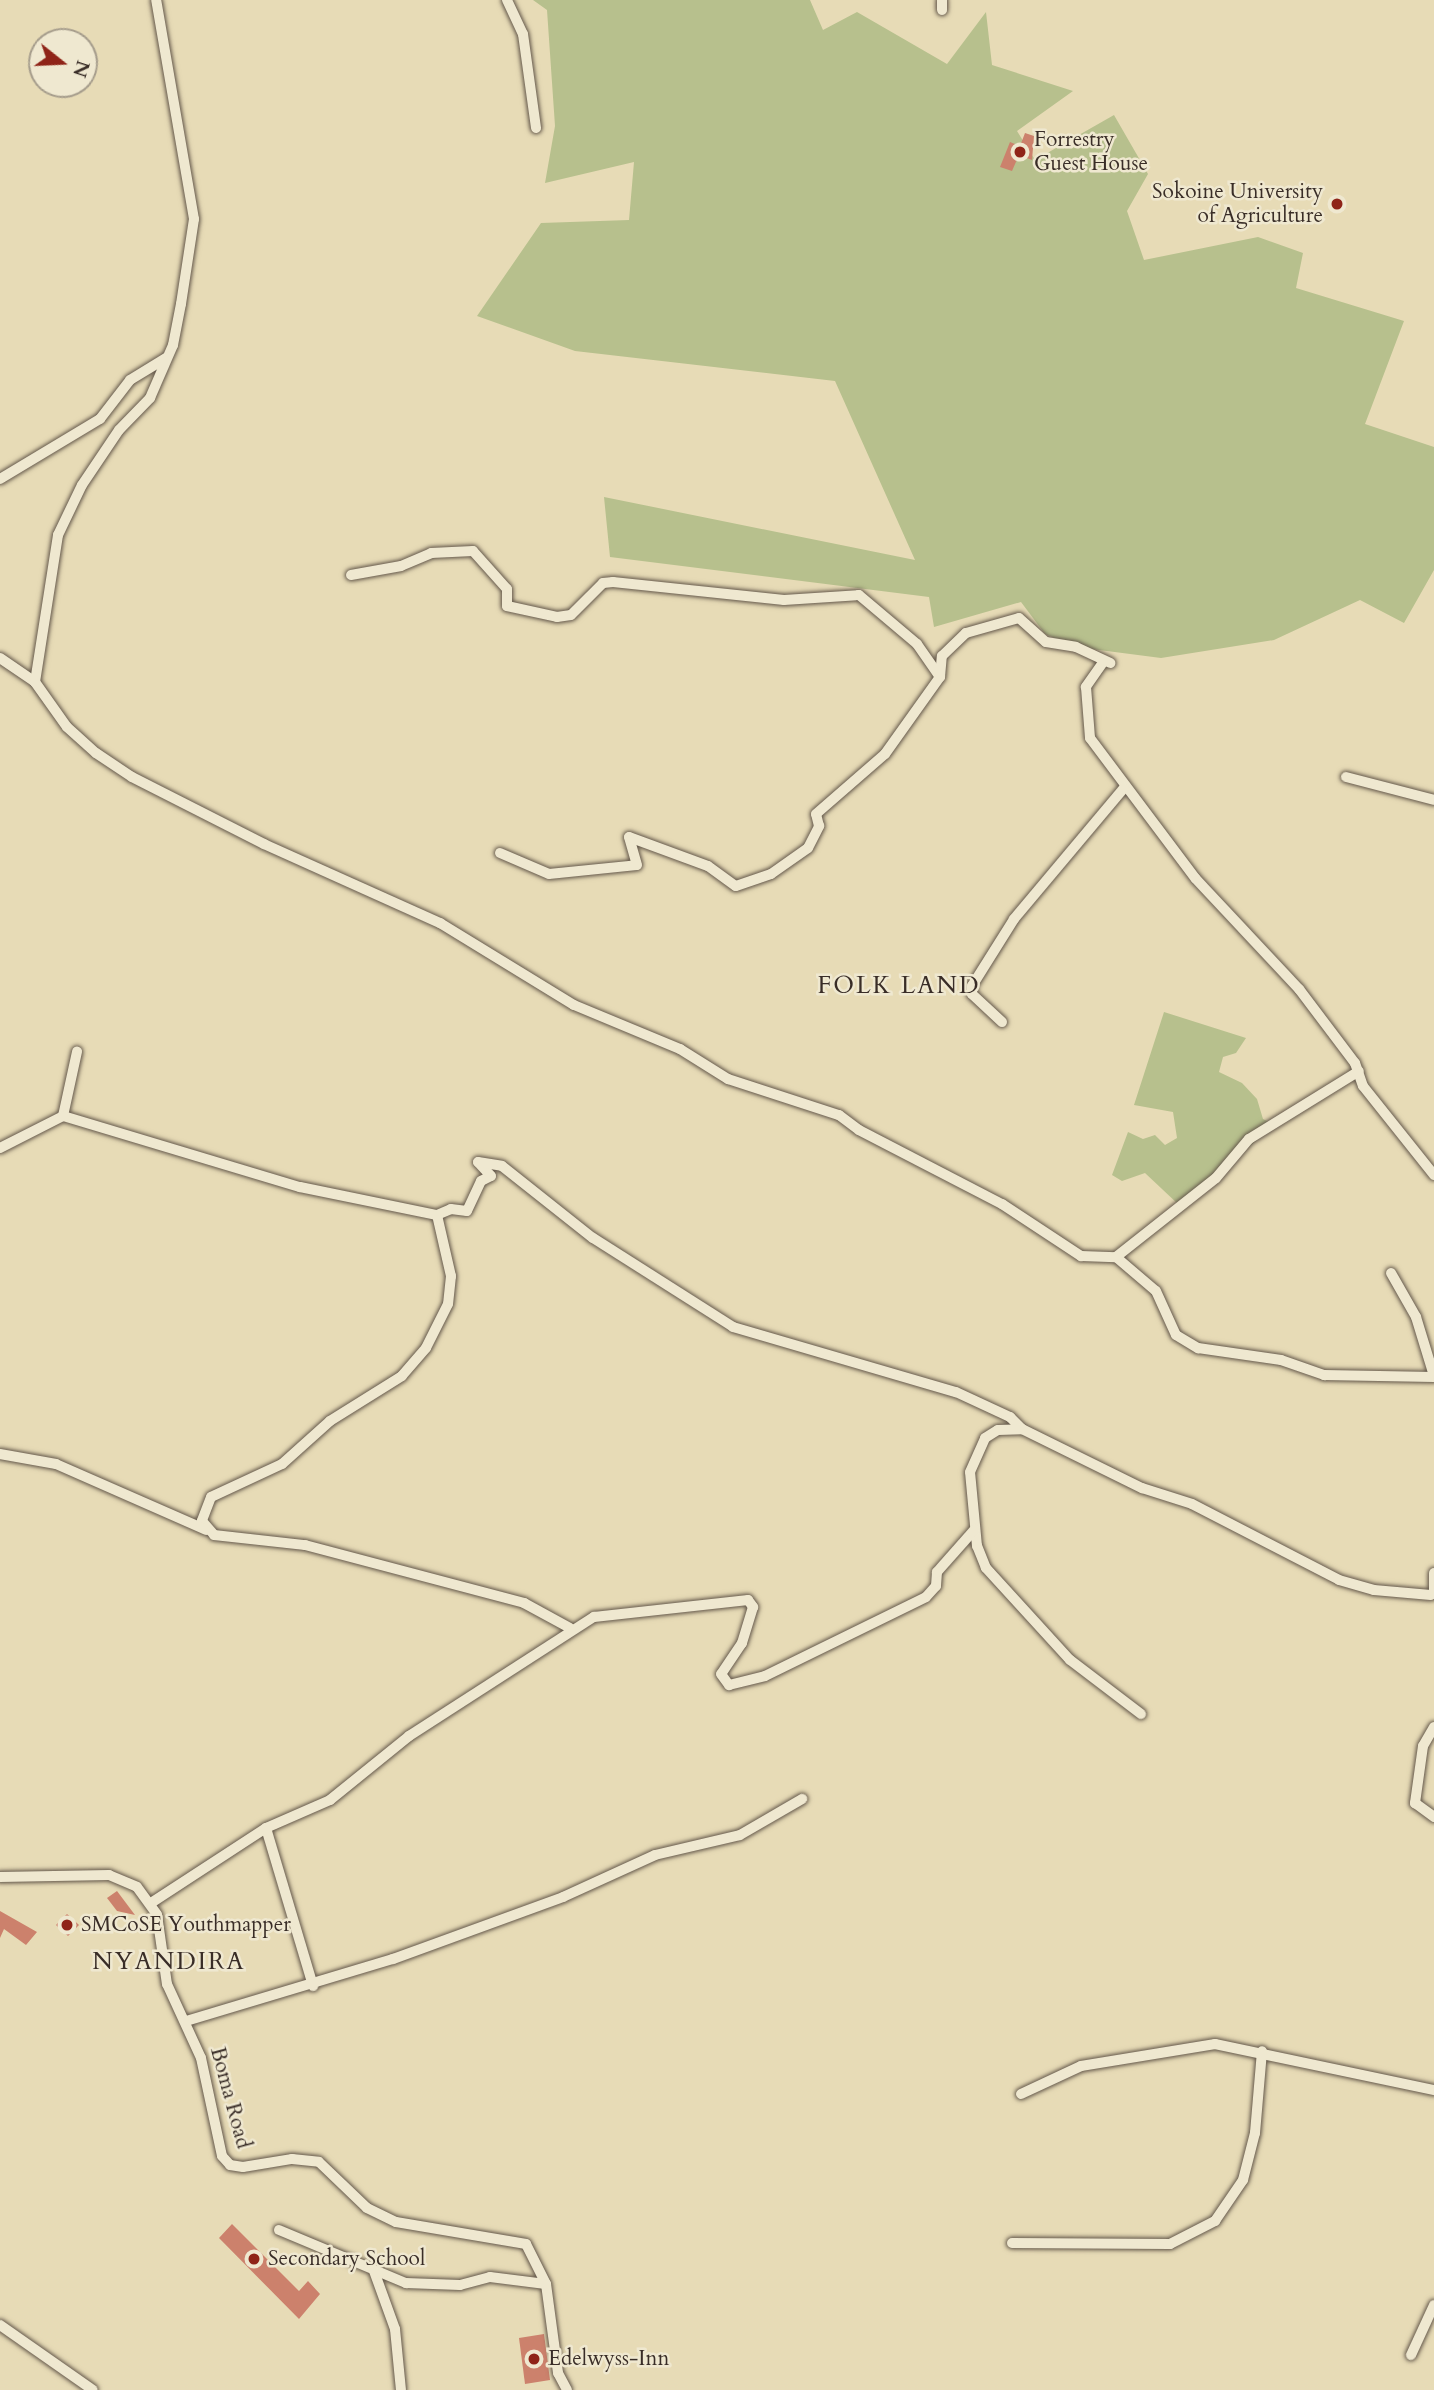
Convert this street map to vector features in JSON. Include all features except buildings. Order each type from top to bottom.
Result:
[{"type":"street","points":[[35,682],[58,535],[82,485],[119,430],[150,398],[173,345],[194,219],[156,0]]},
{"type":"street","points":[[507,0],[523,34],[536,128]]},
{"type":"street","points":[[0,479],[100,419],[130,380],[166,358]]},
{"type":"street","points":[[351,575],[401,566],[430,553],[473,551],[508,589],[507,606],[557,617],[571,615],[603,583],[613,582],[784,600],[859,595],[917,644],[940,677]]},
{"type":"street","points":[[500,853],[549,874],[637,866],[629,837],[708,866],[736,886],[771,873],[808,848],[819,826],[816,814],[885,754],[940,677],[942,656],[965,634],[1019,618],[1046,642],[1076,647],[1107,662],[1086,687],[1086,716],[1090,738],[1124,788],[1196,879],[1299,989],[1359,1070],[1363,1086],[1434,1175]]},
{"type":"street","points":[[0,658],[35,682],[67,727],[132,777],[264,844],[417,911],[574,1004],[680,1049],[728,1079],[839,1115],[859,1130],[1002,1204],[1081,1256],[1116,1257],[1156,1291],[1176,1335],[1198,1348],[1281,1360],[1324,1375],[1378,1380],[1434,1376],[1416,1317],[1391,1273]]},
{"type":"street","points":[[1346,777],[1434,800]]},
{"type":"street","points":[[1002,1022],[972,994],[972,986],[1043,880],[1124,788]]},
{"type":"street","points":[[63,1116],[77,1052]]},
{"type":"street","points":[[1116,1257],[1216,1178],[1249,1139],[1359,1070]]},
{"type":"street","points":[[0,1148],[63,1116],[300,1187],[437,1215],[451,1209],[467,1211],[481,1181],[491,1176],[478,1162],[502,1166],[593,1238],[733,1327],[956,1392],[1010,1417],[1022,1429],[1132,1483],[1192,1504],[1339,1580],[1374,1590],[1433,1595],[1434,1573]]},
{"type":"street","points":[[206,1530],[203,1509],[211,1497],[282,1464],[330,1421],[402,1376],[426,1348],[448,1304],[451,1276],[437,1215]]},
{"type":"street","points":[[1022,1429],[998,1430],[985,1438],[973,1458],[975,1529],[994,1584],[1092,1681],[1141,1714]]},
{"type":"street","points":[[0,1454],[56,1464],[228,1538],[304,1545],[453,1582],[524,1603],[570,1628]]},
{"type":"street","points":[[0,1877],[109,1875],[137,1887],[151,1903],[266,1828],[330,1800],[409,1736],[570,1628],[594,1616],[748,1600],[753,1607],[742,1643],[720,1678],[730,1685],[765,1676],[926,1597],[936,1586],[937,1572],[975,1529]]},
{"type":"street","points":[[1434,1727],[1423,1746],[1415,1803],[1434,1817]]},
{"type":"street","points":[[186,2021],[313,1986],[563,1897],[654,1856],[740,1835],[802,1799]]},
{"type":"street","points":[[266,1828],[313,1986]]},
{"type":"street","name":"Boma Road","points":[[151,1903],[167,1984],[186,2021],[209,2089],[222,2156],[230,2165],[292,2158],[319,2162],[368,2208],[396,2222],[526,2244],[546,2284],[558,2373],[567,2390]]},
{"type":"street","points":[[1021,2094],[1081,2066],[1144,2053],[1215,2044],[1262,2051],[1434,2090]]},
{"type":"street","points":[[1012,2243],[1170,2244],[1215,2221],[1242,2180],[1255,2133],[1262,2051]]},
{"type":"street","points":[[279,2230],[374,2272],[430,2287],[490,2277],[546,2284]]},
{"type":"street","points":[[374,2272],[395,2329],[401,2390]]},
{"type":"street","points":[[1411,2355],[1434,2305]]},
{"type":"street","points":[[0,2325],[93,2390]]},
{"type":"green space","points":[[533,0],[810,0],[823,30],[857,12],[947,64],[986,12],[992,65],[1073,91],[1017,131],[1035,160],[1114,115],[1148,174],[1127,211],[1144,260],[1258,237],[1303,253],[1296,288],[1404,321],[1365,424],[1434,447],[1434,570],[1404,623],[1360,600],[1274,640],[1161,658],[1076,647],[1045,634],[1021,602],[934,627],[929,597],[610,557],[604,497],[915,560],[835,381],[575,351],[477,316],[541,223],[629,220],[634,162],[545,183],[555,126],[547,10]]},
{"type":"green space","points":[[1164,1012],[1246,1038],[1236,1053],[1223,1057],[1219,1072],[1242,1083],[1257,1099],[1263,1119],[1275,1125],[1179,1205],[1145,1173],[1122,1181],[1112,1175],[1128,1132],[1143,1139],[1155,1135],[1165,1145],[1177,1138],[1173,1112],[1134,1105]]},
{"type":"place","name":"Forrestry Guest House","points":[[1020,152]]},
{"type":"place","name":"Sokoine University of Agriculture","points":[[1337,204]]},
{"type":"place","name":"SMCoSE Youthmapper","points":[[67,1925]]},
{"type":"place","name":"Secondary School","points":[[254,2259]]},
{"type":"place","name":"Edelwyss-Inn","points":[[534,2359]]},
{"type":"district","name":"FOLK LAND","points":[[899,986]]},
{"type":"district","name":"NYANDIRA","points":[[169,1962]]}]
